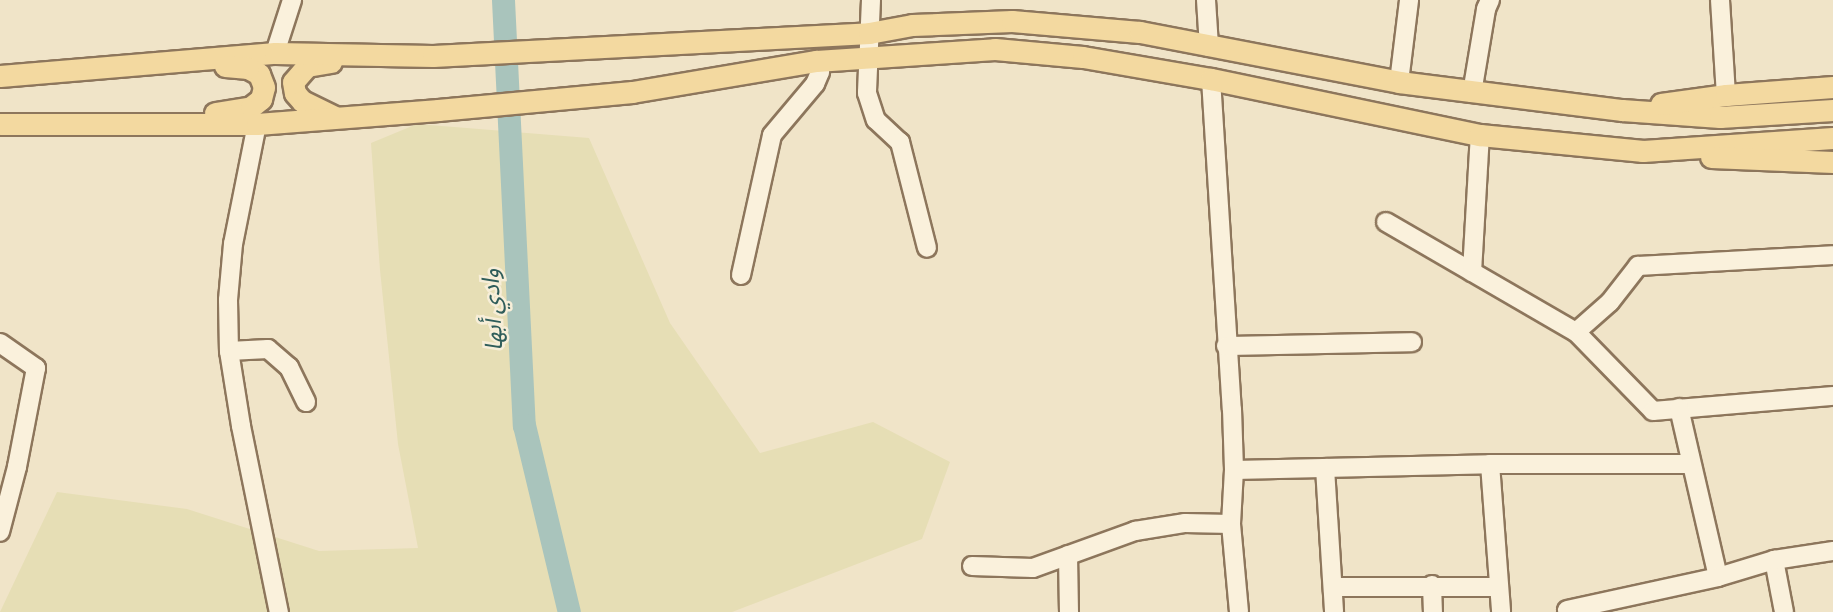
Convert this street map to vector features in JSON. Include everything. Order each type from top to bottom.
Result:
[{"type":"main road","points":[[0,76],[275,53],[433,56],[869,33],[912,25],[1012,21],[1140,32],[1399,82],[1622,110],[1720,117],[1833,110]]},
{"type":"main road","points":[[0,124],[257,124],[337,118],[632,92],[816,61],[995,49],[1083,57],[1211,79],[1480,135],[1751,160],[1833,162]]},
{"type":"main road","points":[[337,118],[302,101],[295,93],[293,82],[299,72],[307,66],[381,55]]},
{"type":"main road","points":[[155,125],[194,115],[251,107],[261,99],[264,87],[259,74],[248,68],[179,62]]},
{"type":"main road","points":[[1622,110],[1726,95],[1833,87]]},
{"type":"main road","points":[[1643,151],[1833,138]]},
{"type":"street","points":[[275,53],[292,0]]},
{"type":"street","points":[[871,0],[867,93],[876,120],[900,142],[927,248]]},
{"type":"street","points":[[1206,0],[1209,47]]},
{"type":"street","points":[[1399,82],[1409,0]]},
{"type":"street","points":[[1472,93],[1486,9],[1490,0]]},
{"type":"street","points":[[1720,0],[1726,95]]},
{"type":"street","points":[[741,275],[772,135],[815,84],[820,72],[816,61]]},
{"type":"street","points":[[1211,79],[1234,470],[1231,524],[1239,612]]},
{"type":"street","points":[[257,124],[233,244],[228,300],[229,351],[241,426],[279,612]]},
{"type":"street","points":[[1472,272],[1480,135]]},
{"type":"street","points":[[1386,222],[1576,332],[1653,411],[1833,396]]},
{"type":"street","points":[[1576,332],[1610,302],[1639,266],[1833,255]]},
{"type":"street","points":[[1226,346],[1412,342]]},
{"type":"street","points":[[0,343],[36,368],[17,467],[0,532]]},
{"type":"street","points":[[229,351],[268,349],[289,367],[306,402]]},
{"type":"street","points":[[1679,408],[1718,577]]},
{"type":"street","points":[[0,458],[17,467]]},
{"type":"street","points":[[1234,470],[1490,464],[1691,464]]},
{"type":"street","points":[[1490,464],[1501,612]]},
{"type":"street","points":[[1325,468],[1334,612]]},
{"type":"street","points":[[972,566],[1033,568],[1135,531],[1185,523],[1231,524]]},
{"type":"street","points":[[1567,610],[1605,606],[1774,561],[1833,551]]},
{"type":"street","points":[[1068,555],[1069,612]]},
{"type":"street","points":[[1774,561],[1784,612]]},
{"type":"street","points":[[1432,585],[1433,612]]},
{"type":"street","points":[[1333,587],[1499,587]]},
{"type":"shaded area","points":[[417,124],[589,138],[670,323],[760,453],[873,422],[950,462],[922,539],[732,612],[0,612],[57,492],[187,509],[319,551],[418,548],[398,444],[380,270],[371,143]]},
{"type":"waterway","name":"وادي أبها","points":[[503,0],[524,425],[569,612]]}]
